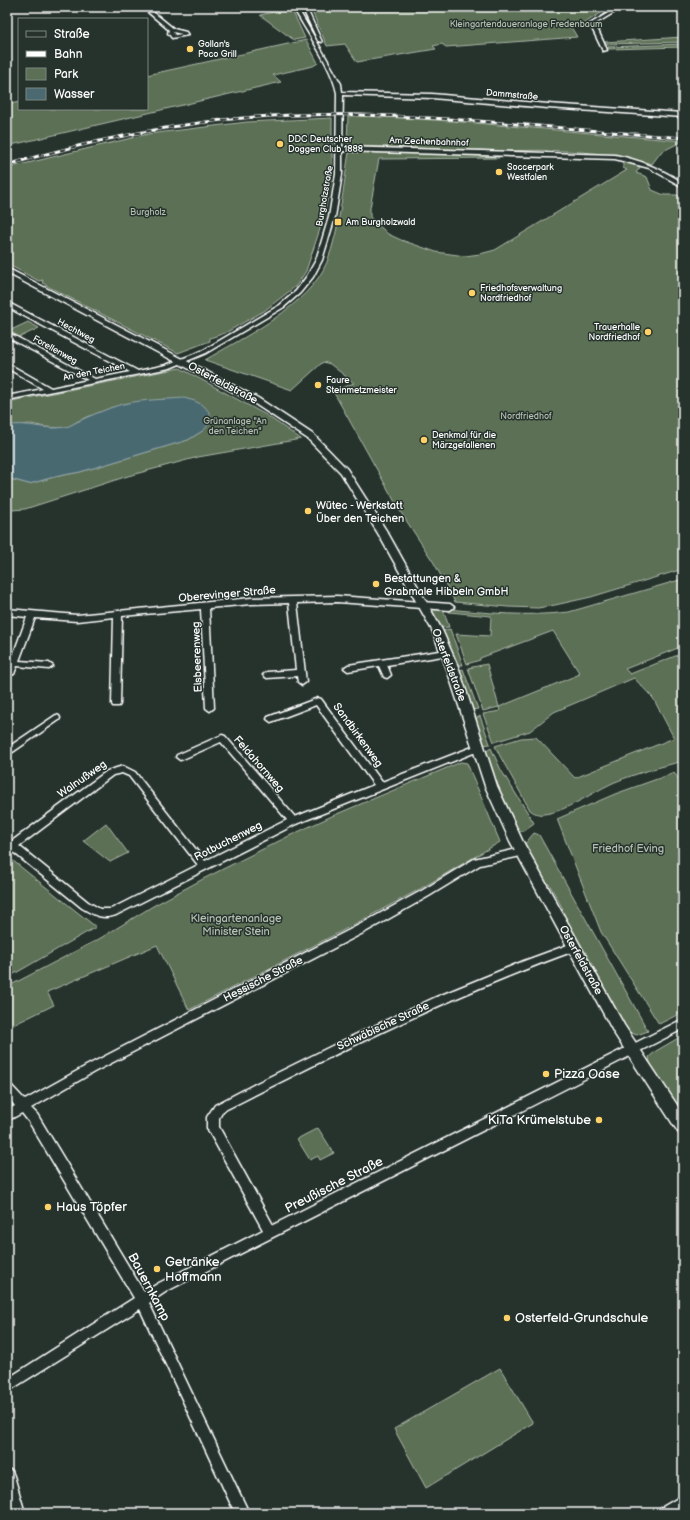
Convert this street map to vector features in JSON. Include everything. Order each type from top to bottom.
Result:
[{"type":"street","points":[[144,7],[172,30]]},
{"type":"street","name":"Burgholzstraße","points":[[295,7],[319,45]]},
{"type":"street","name":"Burgholzstraße","points":[[183,362],[233,336],[282,306],[298,292],[310,277],[319,260],[332,218],[339,174],[340,93],[338,84],[325,60],[304,7]]},
{"type":"street","points":[[605,50],[592,24],[621,7]]},
{"type":"street","name":"Dammstraße","points":[[340,93],[432,96],[548,106],[683,115]]},
{"type":"street","name":"Am Zechenbahnhof","points":[[340,149],[614,157],[637,162],[662,172],[683,185]]},
{"type":"street","name":"Osterfeldstraße","points":[[7,270],[270,408],[311,437],[332,456],[354,485],[437,630],[499,807],[522,852],[573,947],[632,1049],[683,1127]]},
{"type":"street","name":"Hechtweg","points":[[7,304],[137,373]]},
{"type":"street","name":"Forellenweg","points":[[7,334],[94,381]]},
{"type":"street","name":"An den Teichen","points":[[7,398],[168,367],[183,362]]},
{"type":"street","points":[[7,365],[50,390]]},
{"type":"street","name":"Oberevinger Straße","points":[[7,612],[77,618],[251,601],[337,599],[450,607]]},
{"type":"street","points":[[293,600],[302,682]]},
{"type":"street","name":"Elsbeerenweg","points":[[205,606],[210,708]]},
{"type":"street","points":[[11,672],[32,615]]},
{"type":"street","points":[[116,704],[118,615]]},
{"type":"street","points":[[348,668],[446,653]]},
{"type":"street","points":[[14,663],[49,666]]},
{"type":"street","points":[[382,663],[387,676]]},
{"type":"street","points":[[267,675],[300,673]]},
{"type":"street","name":"Sandbirkenweg","points":[[271,719],[318,701],[380,786]]},
{"type":"street","points":[[7,753],[56,718]]},
{"type":"street","name":"Feldahornweg","points":[[180,757],[222,738],[293,821]]},
{"type":"street","name":"Rotbuchenweg","points":[[9,844],[85,905],[99,914],[104,915],[113,912],[293,821],[478,748]]},
{"type":"street","name":"Walnußweg","points":[[9,844],[110,773],[116,770],[123,770],[132,774],[204,866]]},
{"type":"street","name":"Hessische Straße","points":[[7,1116],[189,1017],[363,928],[426,893],[477,862],[522,852]]},
{"type":"street","name":"Schwäbische Straße","points":[[271,1233],[213,1128],[214,1117],[219,1108],[380,1026],[475,983],[524,963],[573,947]]},
{"type":"street","name":"Preußische Straße","points":[[7,1386],[142,1300],[683,1024]]},
{"type":"street","name":"Bauernkamp","points":[[7,1088],[37,1125],[142,1300],[242,1513]]},
{"type":"street","points":[[7,1476],[18,1513]]},
{"type":"street","points":[[666,1513],[683,1502]]},
{"type":"green space","name":"Kleingartendaueranlage Fredenbaum","points":[[310,7],[611,7],[583,24],[570,25],[577,37],[446,47],[442,44],[433,46],[436,49],[357,62],[345,44],[327,46]]},
{"type":"green space","points":[[291,8],[305,38],[294,40],[260,15]]},
{"type":"green space","points":[[683,37],[683,42],[606,44],[605,42]]},
{"type":"green space","points":[[306,40],[318,63],[313,66],[273,75],[281,82],[7,146],[7,105],[18,102],[18,110],[148,110],[148,75]]},
{"type":"green space","points":[[683,44],[683,47],[609,49],[608,47]]},
{"type":"green space","points":[[348,115],[451,121],[683,141],[661,152],[652,164],[617,156],[580,152],[351,146],[347,144]]},
{"type":"green space","name":"Burgholz","points":[[332,118],[332,175],[324,217],[306,271],[296,286],[264,311],[225,333],[210,338],[210,341],[178,353],[47,286],[42,282],[43,280],[39,281],[7,264],[7,168],[148,134],[247,122]]},
{"type":"green space","name":"Nordfriedhof","points":[[349,152],[498,155],[499,158],[379,159],[370,208],[370,217],[388,234],[436,252],[465,256],[495,250],[627,170],[623,168],[623,161],[641,166],[636,173],[647,177],[652,190],[664,195],[677,195],[683,199],[683,569],[591,597],[538,608],[455,602],[434,563],[400,511],[333,391],[354,383],[330,364],[323,362],[292,390],[205,360],[274,319],[306,293],[318,278],[327,262],[335,236],[341,208]]},
{"type":"green space","points":[[28,322],[39,328],[20,337],[9,331]]},
{"type":"green space","name":"Grünanlage \"An den Teichen\"","points":[[180,368],[266,415],[301,439],[198,457],[128,476],[25,509],[12,510],[7,528],[7,478],[29,484],[80,472],[188,440],[204,430],[165,399],[113,407],[63,428],[45,427],[31,424],[7,426],[7,402]]},
{"type":"green space","points":[[683,579],[683,646],[625,669],[630,674],[683,653],[683,761],[640,773],[615,782],[580,801],[553,812],[536,814],[530,810],[495,746],[521,738],[536,737],[575,778],[674,738],[653,698],[634,678],[554,712],[530,731],[494,742],[483,714],[500,711],[499,707],[580,674],[553,631],[467,664],[456,634],[490,636],[491,616],[449,612],[448,609],[524,614],[569,612]]},
{"type":"green space","points":[[434,609],[443,609],[449,627],[441,628],[432,612]]},
{"type":"green space","points":[[450,629],[463,665],[456,665],[442,631]]},
{"type":"green space","points":[[487,664],[499,707],[483,711],[468,668]]},
{"type":"green space","points":[[463,669],[478,709],[471,710],[458,671]]},
{"type":"green space","points":[[480,716],[490,744],[482,745],[474,720]]},
{"type":"green space","points":[[491,748],[501,770],[534,823],[523,831],[516,831],[497,785],[485,752]]},
{"type":"green space","name":"Kleingartenanlage Minister Stein","points":[[461,762],[467,763],[500,842],[420,889],[189,1010],[157,945],[47,992],[54,1005],[7,1028],[7,987],[99,939],[153,906],[203,879],[289,836],[332,816]]},
{"type":"green space","name":"Friedhof Eving","points":[[674,773],[683,784],[683,1012],[659,1024],[601,932],[557,819],[615,794]]},
{"type":"green space","points":[[106,823],[128,853],[110,862],[83,841]]},
{"type":"green space","points":[[534,833],[539,835],[648,1031],[637,1035],[628,1032],[558,910],[563,909],[549,884],[545,885],[524,845]]},
{"type":"green space","points":[[7,856],[96,927],[7,978]]},
{"type":"green space","points":[[680,1037],[683,1041],[683,1115],[651,1068],[649,1057],[656,1051]]},
{"type":"green space","points":[[318,1128],[334,1153],[320,1160],[318,1156],[310,1160],[297,1139]]},
{"type":"green space","points":[[500,1368],[533,1423],[426,1488],[394,1429]]},
{"type":"water","points":[[184,398],[195,401],[204,406],[211,417],[209,424],[204,430],[188,440],[80,472],[29,484],[7,478],[7,426],[22,425],[50,428],[65,427],[119,405],[147,400]]},
{"type":"railway","points":[[7,165],[77,146],[148,131],[220,120],[293,115],[362,115],[432,118],[683,138]]},
{"type":"place","name":"Gollan's Poco Grill","points":[[190,49]]},
{"type":"place","name":"DDC Deutscher Doggen Club 1888","points":[[280,144]]},
{"type":"place","name":"Soccerpark Westfalen","points":[[499,172]]},
{"type":"place","name":"Am Burgholzwald","points":[[338,222]]},
{"type":"place","name":"Friedhofsverwaltung Nordfriedhof","points":[[472,293]]},
{"type":"place","name":"Trauerhalle Nordfriedhof","points":[[648,332]]},
{"type":"place","name":"Faure Steinmetzmeister","points":[[318,385]]},
{"type":"place","name":"Denkmal für die Märzgefallenen","points":[[424,440]]},
{"type":"place","name":"Wütec - Werkstatt Über den Teichen","points":[[308,511]]},
{"type":"place","name":"Bestattungen & Grabmale Hibbeln GmbH","points":[[376,584]]},
{"type":"place","name":"Pizza Oase","points":[[546,1074]]},
{"type":"place","name":"KiTa Krümelstube","points":[[599,1120]]},
{"type":"place","name":"Haus Töpfer","points":[[48,1207]]},
{"type":"place","name":"Getränke Hoffmann","points":[[157,1269]]},
{"type":"place","name":"Osterfeld-Grundschule","points":[[507,1318]]}]
